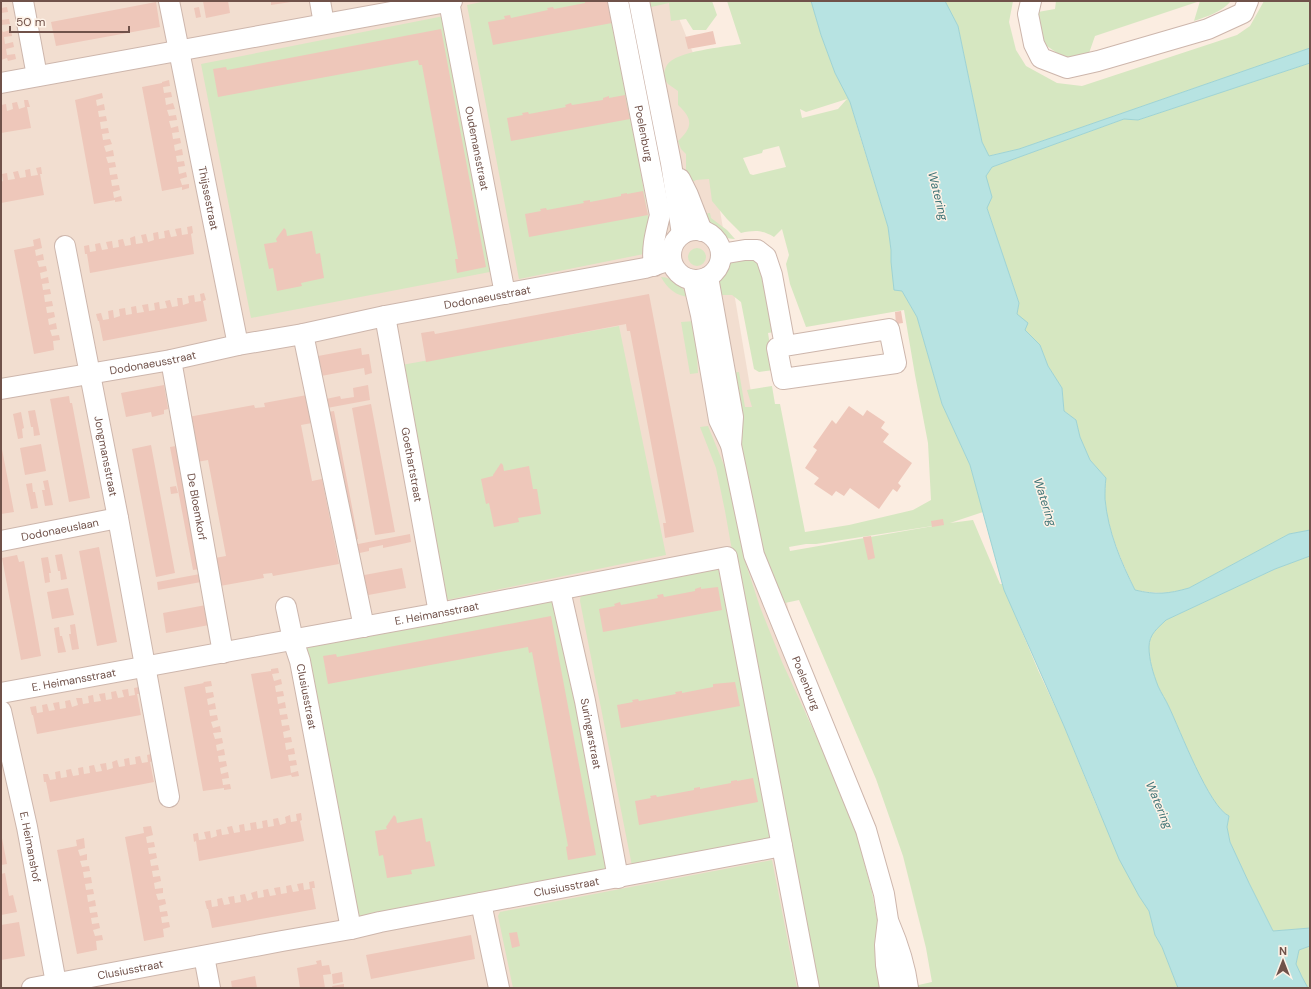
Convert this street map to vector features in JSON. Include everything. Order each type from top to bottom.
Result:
[{"type":"street","points":[[23,1],[38,76]]},
{"type":"street","name":"Thijssestraat","points":[[169,1],[238,345]]},
{"type":"street","points":[[320,1],[324,24]]},
{"type":"street","points":[[1,83],[179,52],[451,1]]},
{"type":"street","name":"Oudemansstraat","points":[[451,1],[506,294]]},
{"type":"street","name":"Poelenburg","points":[[618,1],[660,215],[653,243],[652,256],[662,263]]},
{"type":"street","name":"Poelenburg","points":[[639,1],[671,163],[682,234]]},
{"type":"street","points":[[1031,1],[1028,14],[1034,44],[1041,58],[1067,68],[1098,61],[1208,29],[1243,13],[1248,1]]},
{"type":"street","name":"Poelenburg","points":[[671,163],[688,195],[702,231]]},
{"type":"street","points":[[694,230],[710,234],[720,246],[721,254],[718,268],[700,279],[681,276],[677,271],[662,263],[676,240],[682,234],[694,230]]},
{"type":"street","name":"Jongmansstraat","points":[[65,246],[91,374],[146,668]]},
{"type":"street","points":[[721,254],[745,250],[757,250],[766,257],[772,275],[785,346]]},
{"type":"street","name":"Dodonaeusstraat","points":[[1,389],[171,360],[238,345],[303,334],[385,316],[662,263]]},
{"type":"street","name":"Poelenburg","points":[[700,279],[700,315],[719,420],[731,445],[754,555],[866,830],[884,894],[888,920],[903,960],[908,988]]},
{"type":"street","name":"Goethartstraat","points":[[385,316],[439,613]]},
{"type":"street","points":[[889,330],[896,363],[783,379],[777,348],[785,346],[889,330]]},
{"type":"street","points":[[303,334],[364,627]]},
{"type":"street","name":"De Bloemkorf","points":[[171,360],[223,653]]},
{"type":"street","name":"Dodonaeuslaan","points":[[1,541],[118,518]]},
{"type":"street","name":"E. Heimansstraat","points":[[1,693],[116,671],[146,668],[727,557],[782,846]]},
{"type":"street","name":"Suringarstraat","points":[[560,590],[585,701],[618,878]]},
{"type":"street","name":"Clusiusstraat","points":[[286,607],[293,640],[300,661],[351,929]]},
{"type":"street","points":[[146,668],[169,797]]},
{"type":"street","name":"E. Heimanshof","points":[[1,711],[27,827],[56,983]]},
{"type":"street","points":[[782,846],[809,988]]},
{"type":"street","name":"Clusiusstraat","points":[[32,988],[351,929],[380,922],[782,846]]},
{"type":"street","points":[[481,904],[499,988]]},
{"type":"street","name":"Poelenburg","points":[[888,920],[885,945],[886,965],[890,988]]},
{"type":"street","points":[[204,956],[210,988]]},
{"type":"shaded area","points":[[1,1],[672,1],[693,53],[853,988],[1,988]]},
{"type":"green space","points":[[486,1],[613,1],[649,223],[644,254],[519,279],[467,5]]},
{"type":"green space","points":[[637,1],[712,1],[717,15],[706,30],[693,30],[686,19],[671,21],[669,3],[638,10]]},
{"type":"green space","points":[[727,1],[811,1],[821,35],[835,73],[850,102],[888,227],[891,262],[902,291],[917,317],[942,404],[970,465],[983,512],[950,523],[973,520],[1064,726],[1097,807],[1139,896],[1149,911],[1155,935],[1162,947],[1178,988],[915,988],[914,986],[932,982],[926,948],[903,856],[876,779],[799,600],[785,603],[777,600],[767,569],[743,460],[741,427],[731,373],[739,372],[745,407],[752,407],[747,390],[772,386],[775,404],[780,404],[805,532],[849,525],[913,510],[931,500],[928,443],[904,310],[806,327],[790,284],[786,264],[789,255],[782,229],[774,237],[758,231],[741,233],[712,201],[709,179],[696,180],[691,183],[686,172],[686,154],[681,149],[678,141],[689,127],[689,119],[678,105],[678,91],[668,84],[663,77],[665,69],[672,60],[680,56],[701,50],[741,44]],"holes":[[[847,99],[838,109],[802,118],[800,109],[806,112]],[[779,146],[786,167],[753,175],[750,174],[743,158],[762,153],[763,150]],[[939,525],[790,551],[789,547]]]},
{"type":"green space","points":[[945,1],[1013,1],[1009,22],[1016,50],[1026,66],[1057,83],[1082,86],[1237,35],[1250,26],[1264,1],[1310,1],[1310,48],[1019,149],[988,156],[982,142],[958,26]]},
{"type":"green space","points":[[1056,1],[1200,1],[1095,36],[1088,56],[1074,58],[1060,55],[1044,44],[1039,35],[1038,12],[1055,9]]},
{"type":"green space","points":[[1200,1],[1231,1],[1219,11],[1194,21]]},
{"type":"green space","points":[[444,16],[495,271],[251,318],[201,64]]},
{"type":"green space","points":[[1310,63],[1310,530],[1289,534],[1189,588],[1162,593],[1135,590],[1112,535],[1105,499],[1106,478],[1090,460],[1080,437],[1076,420],[1064,411],[1062,388],[1048,366],[1040,345],[1024,329],[1017,314],[1019,303],[987,208],[986,176],[992,167],[1124,119],[1138,120]]},
{"type":"green space","points":[[710,213],[711,218],[727,230],[735,239],[718,235],[711,229],[702,214]]},
{"type":"green space","points":[[697,248],[703,251],[706,257],[703,263],[697,266],[691,263],[688,257],[691,251]]},
{"type":"green space","points":[[752,259],[762,266],[774,332],[768,333],[774,370],[759,372],[754,369],[741,302],[732,295],[717,295],[718,285],[724,270],[731,263],[736,261]]},
{"type":"green space","points":[[661,277],[665,277],[677,283],[689,297],[672,291]]},
{"type":"green space","points":[[695,321],[698,373],[690,374],[681,322]]},
{"type":"green space","points":[[619,326],[666,555],[442,601],[396,366]]},
{"type":"green space","points":[[708,426],[728,475],[745,561],[760,607],[782,662],[832,770],[854,824],[872,892],[879,929],[886,988],[813,988],[763,725],[725,511],[716,468],[700,427]]},
{"type":"green space","points":[[1310,556],[1310,928],[1273,931],[1230,842],[1227,827],[1229,816],[1221,810],[1204,784],[1168,704],[1158,686],[1151,662],[1149,642],[1154,632],[1166,620],[1275,569]]},
{"type":"green space","points":[[718,567],[771,839],[632,866],[580,601],[581,593]]},
{"type":"green space","points":[[554,598],[610,869],[352,919],[300,648]]},
{"type":"green space","points":[[772,860],[797,988],[513,988],[498,916],[500,912]]},
{"type":"green space","points":[[1310,946],[1310,988],[1308,988],[1296,964],[1299,950]]},
{"type":"water","name":"Watering","points":[[811,1],[945,1],[958,26],[982,142],[989,156],[1019,149],[1310,48],[1310,63],[1138,120],[1124,119],[992,167],[986,176],[992,197],[987,208],[1019,303],[1017,314],[1028,323],[1025,330],[1040,345],[1048,366],[1062,388],[1064,411],[1076,420],[1080,437],[1090,460],[1106,478],[1105,499],[1112,535],[1120,558],[1135,590],[1149,593],[1162,593],[1175,592],[1189,588],[1289,534],[1310,530],[1310,556],[1275,569],[1166,620],[1152,635],[1149,642],[1150,657],[1158,686],[1168,704],[1204,784],[1221,810],[1229,816],[1227,827],[1230,842],[1273,931],[1310,928],[1310,946],[1299,950],[1296,964],[1308,988],[1178,988],[1162,947],[1155,935],[1149,911],[1119,859],[1064,726],[1004,590],[970,465],[942,404],[917,317],[902,291],[894,290],[888,227],[850,102],[835,73],[821,35]]},
{"type":"building","points":[[203,1],[228,1],[230,13],[206,18]]},
{"type":"building","points":[[271,1],[291,1],[291,2],[271,5]]},
{"type":"building","points":[[585,1],[608,1],[612,23],[493,45],[488,22],[505,19],[504,16],[510,15],[511,18],[548,10],[547,8],[553,7],[554,9],[585,3]]},
{"type":"building","points":[[156,2],[160,27],[56,46],[51,22]]},
{"type":"building","points":[[7,7],[8,12],[1,13],[1,8]]},
{"type":"building","points":[[199,7],[201,17],[196,18],[194,8]]},
{"type":"building","points":[[9,19],[10,24],[1,25],[1,20]]},
{"type":"building","points":[[1,28],[3,32],[11,30],[12,36],[4,37],[5,44],[13,42],[14,47],[6,49],[7,55],[15,54],[16,59],[8,61],[7,58],[1,60]]},
{"type":"building","points":[[441,29],[486,267],[457,273],[455,259],[458,259],[422,65],[419,65],[418,60],[218,97],[213,69],[226,67],[227,70]]},
{"type":"building","points":[[713,31],[716,44],[688,49],[685,37]]},
{"type":"building","points":[[169,80],[170,86],[163,87],[164,93],[171,92],[172,97],[165,98],[166,105],[173,103],[175,109],[167,110],[169,116],[176,115],[177,120],[169,121],[171,128],[178,126],[179,132],[172,133],[173,139],[180,138],[181,143],[174,145],[175,151],[182,149],[183,155],[176,156],[177,162],[184,161],[185,166],[178,167],[179,174],[186,172],[187,177],[180,179],[182,185],[189,184],[189,188],[182,190],[182,187],[162,191],[142,87]]},
{"type":"building","points":[[102,93],[103,98],[96,100],[97,106],[104,104],[105,110],[98,111],[99,117],[106,116],[107,121],[100,122],[101,129],[108,128],[109,133],[102,134],[103,140],[110,139],[112,144],[104,146],[106,152],[113,150],[114,156],[106,157],[108,163],[115,162],[116,167],[109,168],[110,175],[117,174],[118,179],[111,180],[112,186],[119,185],[120,190],[113,192],[114,198],[121,196],[122,201],[115,202],[115,200],[94,204],[75,100]]},
{"type":"building","points":[[625,95],[630,119],[511,141],[507,118],[523,115],[522,113],[528,112],[529,114],[566,107],[565,105],[571,103],[572,105],[603,100],[603,98],[609,96],[609,98]]},
{"type":"building","points":[[24,100],[28,100],[30,107],[27,107],[31,128],[1,133],[1,105],[6,104],[7,111],[13,109],[12,103],[17,102],[19,109],[25,107]]},
{"type":"building","points":[[41,167],[42,174],[40,174],[44,195],[1,203],[1,182],[3,181],[2,174],[7,173],[8,180],[15,179],[13,172],[18,171],[20,178],[26,177],[25,170],[30,169],[31,176],[38,175],[36,168]]},
{"type":"building","points":[[643,191],[648,215],[529,237],[525,214],[541,211],[540,209],[546,208],[547,210],[584,203],[583,201],[590,200],[590,202],[621,196],[621,194]]},
{"type":"building","points":[[192,226],[193,233],[191,234],[194,254],[90,273],[84,246],[89,245],[90,252],[96,251],[95,244],[100,243],[102,250],[108,249],[106,242],[112,241],[113,248],[119,247],[118,240],[123,239],[125,246],[131,245],[130,238],[135,236],[136,244],[143,243],[141,235],[146,234],[148,242],[154,240],[153,233],[158,232],[159,239],[165,238],[164,231],[169,230],[171,237],[177,236],[175,229],[181,228],[182,235],[188,234],[187,227]]},
{"type":"building","points":[[284,228],[287,236],[312,231],[316,254],[320,253],[324,278],[301,283],[302,286],[277,291],[273,268],[269,269],[264,244],[277,242],[276,239]]},
{"type":"building","points":[[40,238],[42,248],[35,250],[36,256],[43,254],[44,260],[37,261],[39,267],[46,266],[47,271],[40,273],[41,279],[48,277],[49,283],[42,284],[43,290],[50,289],[51,294],[44,295],[45,302],[52,301],[53,306],[46,307],[47,313],[54,312],[55,317],[48,319],[49,325],[56,323],[57,329],[50,330],[52,336],[59,335],[60,340],[53,341],[54,350],[34,354],[14,250],[34,246],[33,240]]},
{"type":"building","points":[[204,293],[206,300],[203,301],[207,321],[103,341],[96,314],[101,313],[103,320],[109,319],[108,311],[113,310],[114,318],[120,316],[119,309],[125,308],[126,315],[132,314],[131,307],[136,306],[137,313],[144,312],[142,305],[148,304],[149,311],[155,310],[154,303],[159,302],[160,309],[167,308],[165,301],[170,300],[172,307],[178,306],[177,298],[182,298],[183,305],[189,303],[188,296],[194,295],[195,302],[201,301],[200,294]]},
{"type":"building","points":[[649,294],[694,532],[665,538],[663,523],[666,523],[630,331],[627,331],[626,324],[426,362],[421,333],[434,331],[435,334]]},
{"type":"building","points":[[901,311],[903,323],[896,324],[895,312]]},
{"type":"building","points":[[361,348],[362,355],[369,354],[372,373],[365,375],[364,368],[321,376],[318,356]]},
{"type":"building","points":[[164,385],[168,409],[164,410],[164,414],[152,417],[151,412],[126,417],[121,393]]},
{"type":"building","points":[[368,385],[370,400],[327,408],[326,399],[340,396],[341,399],[354,397],[353,388]]},
{"type":"building","points":[[307,395],[312,423],[301,425],[312,481],[322,479],[339,564],[273,576],[272,573],[263,574],[264,578],[220,586],[215,558],[226,556],[208,460],[197,462],[188,417],[254,405],[255,408],[265,407],[264,403]]},
{"type":"building","points":[[69,396],[70,403],[72,403],[90,498],[69,502],[50,399]]},
{"type":"building","points":[[371,404],[395,532],[375,535],[352,408]]},
{"type":"building","points":[[849,406],[863,416],[867,410],[885,422],[881,428],[889,434],[883,442],[912,463],[898,483],[901,486],[897,492],[893,489],[879,509],[850,488],[844,496],[836,491],[832,496],[814,484],[819,478],[805,468],[817,450],[813,447],[832,420],[836,424]]},
{"type":"building","points":[[35,410],[40,435],[34,436],[28,411]]},
{"type":"building","points":[[334,411],[358,539],[352,540],[328,412]]},
{"type":"building","points":[[21,412],[24,428],[22,429],[23,438],[18,439],[13,414]]},
{"type":"building","points":[[1,444],[14,512],[1,514]]},
{"type":"building","points":[[41,444],[46,471],[25,475],[20,448]]},
{"type":"building","points":[[151,445],[175,573],[156,577],[132,449]]},
{"type":"building","points":[[176,446],[199,569],[193,570],[170,447]]},
{"type":"building","points":[[501,463],[504,471],[529,466],[533,489],[537,489],[541,514],[518,518],[519,522],[494,527],[489,503],[486,504],[481,479],[493,476]]},
{"type":"building","points":[[48,480],[53,505],[45,506],[42,490],[45,490],[43,481]]},
{"type":"building","points":[[32,483],[38,508],[31,509],[26,484]]},
{"type":"building","points":[[176,486],[178,493],[171,494],[170,487]]},
{"type":"building","points":[[943,519],[944,525],[932,527],[931,521]]},
{"type":"building","points":[[410,534],[411,542],[383,548],[383,545],[369,548],[369,551],[355,554],[353,545]]},
{"type":"building","points":[[871,536],[875,558],[868,560],[863,537]]},
{"type":"building","points":[[99,547],[117,642],[97,646],[79,551]]},
{"type":"building","points":[[62,554],[67,579],[61,580],[55,555]]},
{"type":"building","points":[[17,555],[19,562],[24,561],[41,656],[21,660],[2,558]]},
{"type":"building","points":[[48,557],[51,573],[49,573],[50,582],[45,583],[41,558]]},
{"type":"building","points":[[402,568],[406,588],[363,596],[359,576]]},
{"type":"building","points":[[200,574],[201,582],[158,590],[157,582]]},
{"type":"building","points":[[701,587],[701,589],[718,587],[722,610],[603,632],[599,609],[615,606],[614,604],[620,602],[621,605],[658,598],[657,595],[663,594],[664,597],[695,591],[695,589]]},
{"type":"building","points":[[68,588],[74,615],[52,619],[47,592]]},
{"type":"building","points":[[206,605],[209,625],[166,633],[163,613]]},
{"type":"building","points":[[551,616],[596,855],[568,860],[566,847],[568,846],[532,652],[529,653],[528,647],[328,684],[323,656],[336,654],[337,657]]},
{"type":"building","points":[[75,624],[79,649],[72,650],[69,634],[71,634],[70,625]]},
{"type":"building","points":[[59,627],[60,636],[62,636],[66,652],[58,653],[54,628]]},
{"type":"building","points":[[278,668],[279,673],[272,674],[274,681],[281,679],[282,684],[275,686],[276,692],[283,691],[284,696],[277,697],[278,704],[285,702],[286,708],[279,709],[280,715],[287,714],[288,719],[281,720],[282,726],[289,725],[290,730],[283,732],[284,738],[291,737],[292,742],[285,743],[286,750],[294,748],[295,754],[288,755],[289,761],[296,760],[297,765],[290,766],[291,773],[298,771],[299,776],[292,777],[291,775],[271,779],[251,674],[271,671],[271,669]]},
{"type":"building","points":[[211,681],[212,686],[205,687],[206,693],[213,692],[214,697],[207,699],[208,705],[215,703],[216,709],[209,710],[210,716],[217,715],[218,720],[211,722],[213,728],[220,726],[221,732],[213,733],[215,739],[222,738],[223,743],[216,745],[217,751],[224,749],[225,755],[218,756],[219,762],[226,761],[227,766],[220,768],[221,774],[228,772],[229,778],[222,779],[223,785],[230,784],[231,789],[224,790],[224,788],[203,791],[184,687]]},
{"type":"building","points":[[735,682],[740,706],[621,728],[617,705],[633,702],[632,700],[638,699],[639,701],[676,694],[675,692],[682,691],[682,693],[713,687],[713,684]]},
{"type":"building","points":[[139,687],[140,694],[137,694],[141,715],[37,734],[30,707],[36,706],[37,713],[43,712],[42,705],[47,704],[49,711],[55,710],[53,703],[59,702],[60,709],[66,708],[65,701],[70,700],[72,707],[78,705],[76,698],[82,698],[83,704],[89,703],[88,696],[93,695],[94,702],[101,701],[99,694],[105,693],[106,700],[112,699],[111,692],[116,691],[118,698],[124,697],[122,690],[128,689],[129,696],[135,695],[134,688]]},
{"type":"building","points":[[151,754],[153,761],[150,762],[154,782],[50,802],[43,774],[48,774],[50,780],[56,779],[55,772],[60,771],[61,778],[67,777],[66,770],[71,769],[73,776],[79,775],[78,768],[83,767],[84,774],[90,773],[89,766],[94,765],[96,772],[102,771],[100,764],[106,763],[107,770],[113,768],[112,762],[117,760],[119,767],[125,766],[124,759],[129,758],[130,765],[136,764],[135,757],[140,756],[142,763],[148,762],[147,755]]},
{"type":"building","points":[[753,778],[758,802],[639,825],[635,801],[651,798],[650,796],[656,795],[657,797],[694,790],[694,788],[700,787],[700,789],[731,783],[731,781]]},
{"type":"building","points":[[301,813],[302,820],[300,821],[304,841],[199,861],[196,841],[194,842],[193,834],[198,833],[199,840],[206,839],[204,832],[210,831],[211,838],[217,836],[216,830],[221,829],[222,835],[229,834],[227,827],[232,826],[234,833],[240,832],[239,825],[244,824],[245,831],[251,830],[250,823],[256,822],[257,829],[263,828],[262,821],[267,820],[268,827],[274,826],[273,819],[278,818],[280,825],[286,823],[285,817],[290,815],[291,822],[297,821],[296,814]]},
{"type":"building","points":[[394,815],[397,823],[422,818],[426,842],[430,841],[435,866],[411,870],[412,874],[387,878],[383,855],[379,856],[375,831],[387,829],[386,827]]},
{"type":"building","points":[[151,826],[153,835],[146,837],[147,843],[154,842],[155,847],[148,848],[149,854],[156,853],[157,858],[150,860],[151,866],[158,865],[159,870],[152,871],[153,877],[160,876],[161,881],[154,883],[155,889],[163,888],[163,893],[156,894],[158,900],[165,899],[166,904],[159,906],[160,912],[167,911],[168,916],[161,917],[162,923],[169,922],[170,927],[163,929],[164,937],[144,941],[125,837],[144,833],[143,827]]},
{"type":"building","points":[[1,833],[7,864],[1,865]]},
{"type":"building","points":[[84,838],[85,848],[78,850],[80,856],[87,854],[87,860],[80,861],[82,867],[89,866],[90,871],[83,872],[84,878],[91,877],[92,883],[85,884],[86,890],[93,889],[94,894],[87,895],[88,902],[95,900],[96,906],[89,907],[90,913],[97,912],[98,917],[91,918],[92,924],[99,923],[100,928],[93,930],[95,936],[102,935],[103,940],[96,941],[97,950],[77,954],[57,850],[77,846],[76,840]]},
{"type":"building","points":[[5,873],[9,896],[13,895],[17,912],[1,915],[1,874]]},
{"type":"building","points":[[314,881],[315,888],[312,888],[316,909],[212,928],[205,901],[211,900],[212,907],[218,906],[217,899],[222,898],[224,905],[230,904],[228,897],[234,896],[235,903],[241,902],[240,895],[245,894],[247,901],[253,899],[251,893],[257,891],[258,898],[264,897],[263,890],[268,889],[270,896],[276,895],[274,888],[280,887],[281,894],[287,893],[286,886],[291,885],[293,892],[299,891],[297,884],[303,883],[304,890],[310,889],[309,882]]},
{"type":"building","points":[[19,922],[25,956],[1,960],[1,925]]},
{"type":"building","points":[[517,932],[520,946],[512,948],[509,933]]},
{"type":"building","points":[[471,935],[475,959],[371,979],[366,955]]},
{"type":"building","points":[[321,960],[322,966],[329,965],[331,974],[323,975],[325,988],[300,988],[297,968],[317,964],[316,961]]},
{"type":"building","points":[[342,972],[343,982],[333,984],[332,974]]},
{"type":"building","points":[[255,976],[257,988],[232,988],[231,981]]},
{"type":"building","points":[[344,984],[344,988],[333,988],[332,986]]}]
